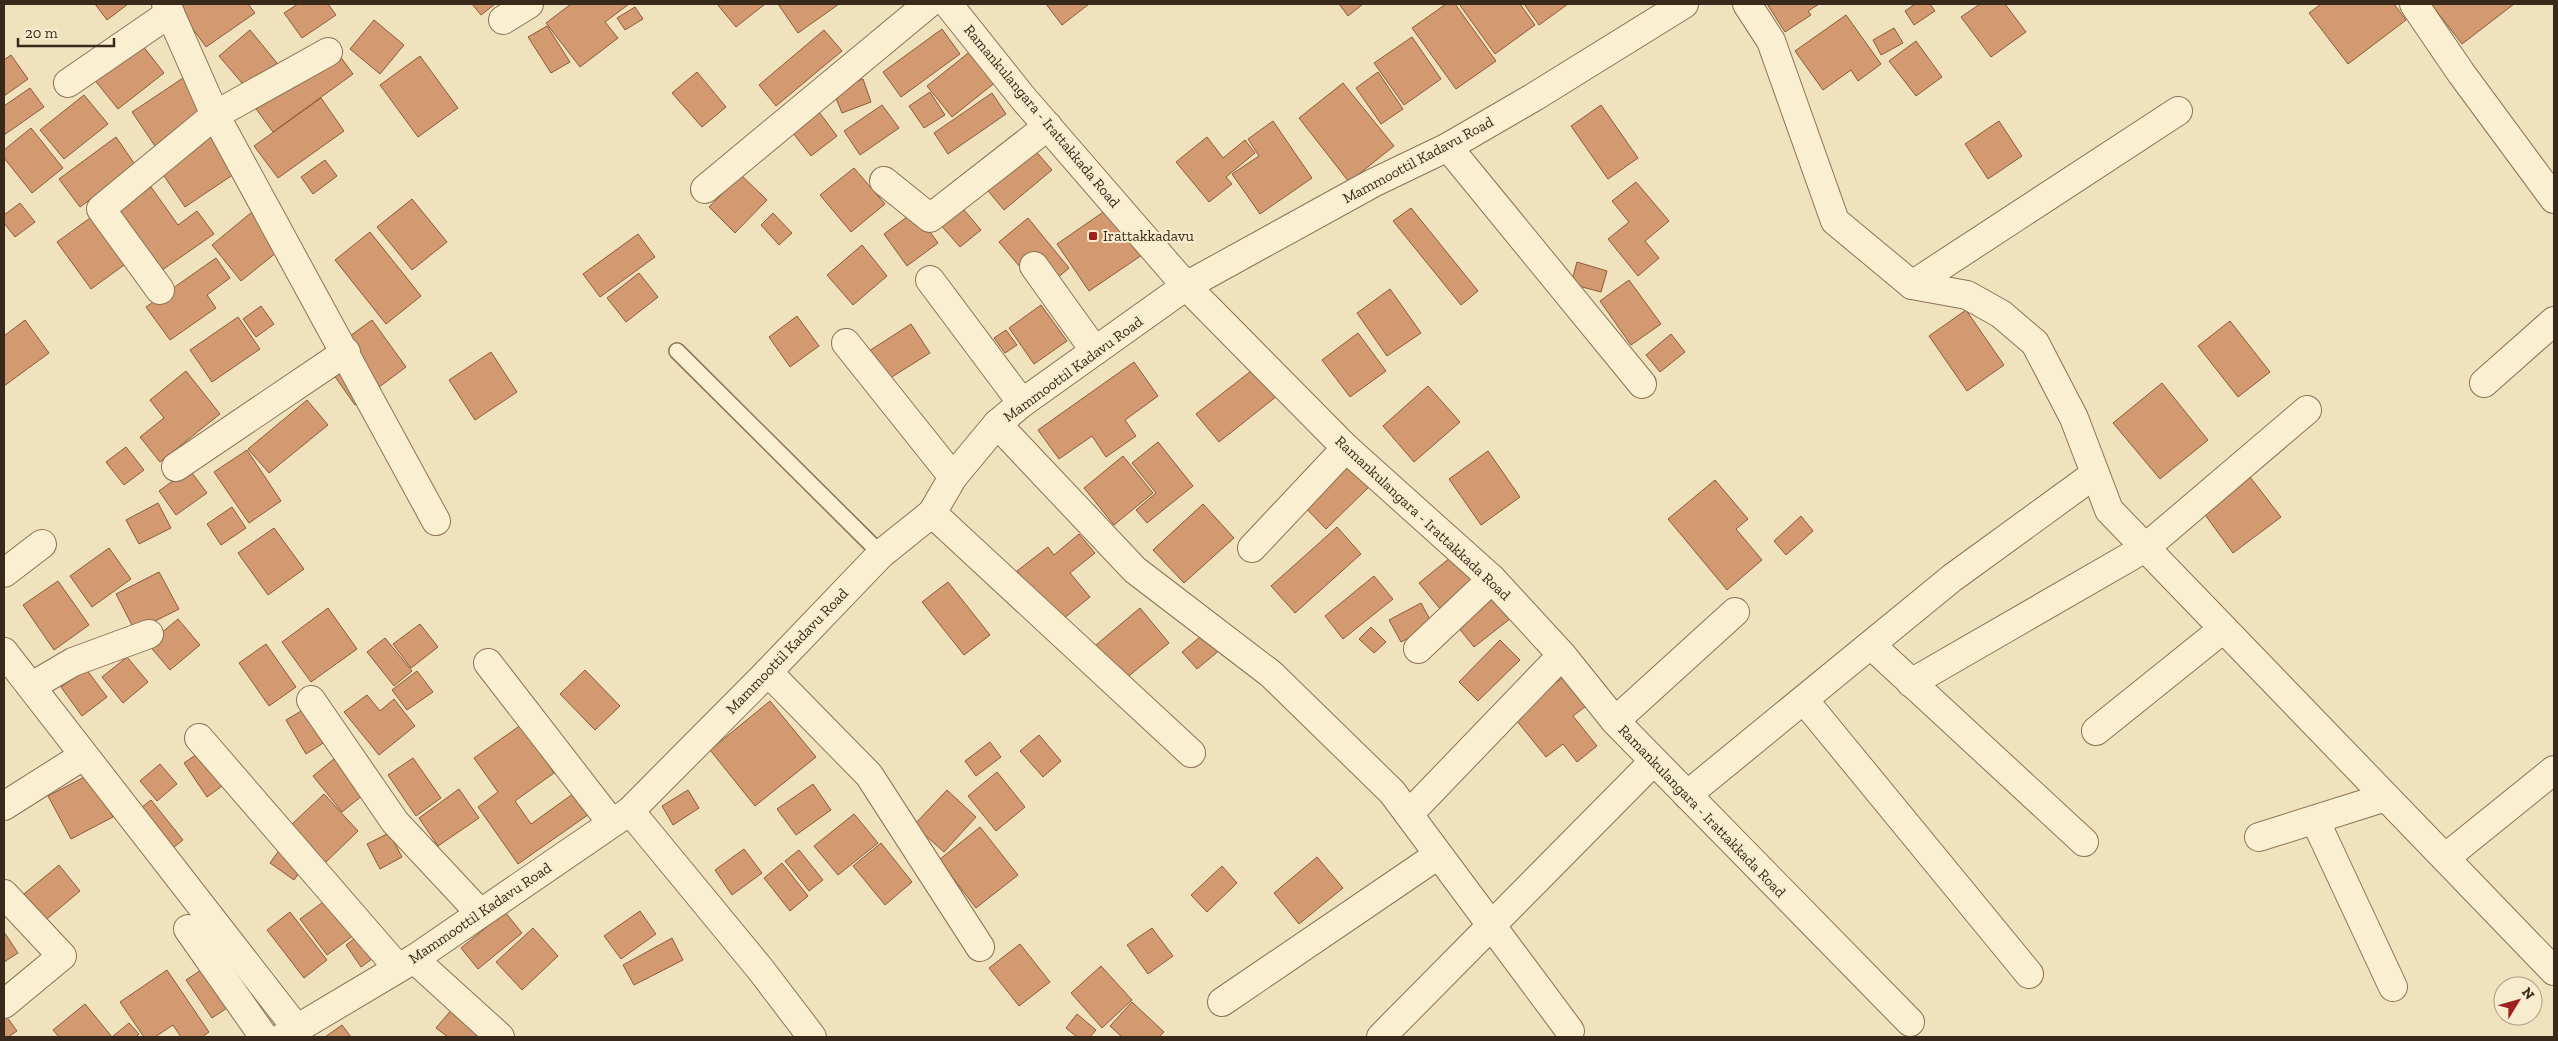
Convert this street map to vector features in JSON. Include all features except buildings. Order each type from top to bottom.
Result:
[{"type":"street","points":[[503,20],[529,4]]},
{"type":"street","points":[[705,189],[928,4]]},
{"type":"street","name":"Ramankulangara - Irattakkada Road","points":[[948,4],[1048,126],[1186,286],[1346,448],[1492,580],[1562,655],[1615,722],[1910,1022]]},
{"type":"street","name":"Mammoottil Kadavu Road","points":[[290,1033],[406,963],[620,816],[768,672],[881,554],[932,513],[953,477],[997,424],[1022,403],[1186,286],[1373,182],[1448,147],[1534,97],[1684,4]]},
{"type":"street","points":[[1748,4],[1771,41],[1835,221],[1912,285],[1967,295],[2001,314],[2035,343],[2074,418],[2109,510],[2554,971]]},
{"type":"street","points":[[2414,4],[2519,154],[2554,199]]},
{"type":"street","points":[[68,83],[168,8],[215,115],[436,520]]},
{"type":"street","points":[[160,290],[101,209],[215,115],[328,52]]},
{"type":"street","points":[[1912,285],[2178,111]]},
{"type":"street","points":[[884,181],[930,218],[1048,126]]},
{"type":"street","points":[[1448,147],[1642,384]]},
{"type":"street","points":[[1034,266],[1095,351]]},
{"type":"street","points":[[930,280],[1022,403]]},
{"type":"street","points":[[2484,383],[2554,321]]},
{"type":"street","points":[[846,343],[953,477]]},
{"type":"street","points":[[176,467],[346,352]]},
{"type":"street","points":[[1911,683],[2145,548],[2307,410]]},
{"type":"street","points":[[997,424],[1135,570],[1271,674],[1392,792],[1570,1031]]},
{"type":"street","points":[[1252,548],[1346,448]]},
{"type":"street","points":[[1687,795],[1952,578],[2095,474]]},
{"type":"street","points":[[932,513],[1191,753]]},
{"type":"street","points":[[4,573],[42,544]]},
{"type":"street","points":[[1418,649],[1492,580]]},
{"type":"street","points":[[1615,722],[1735,612]]},
{"type":"street","points":[[2096,731],[2223,628]]},
{"type":"street","points":[[32,686],[73,662],[149,634]]},
{"type":"street","points":[[1871,645],[2084,842]]},
{"type":"street","points":[[4,652],[32,686],[290,1033]]},
{"type":"street","points":[[1409,814],[1562,655]]},
{"type":"street","points":[[488,663],[620,816],[761,970],[812,1037]]},
{"type":"street","points":[[768,672],[869,775],[980,948]]},
{"type":"street","points":[[311,700],[395,822],[480,913]]},
{"type":"street","points":[[1804,700],[2029,974]]},
{"type":"street","points":[[199,738],[406,963],[500,1037]]},
{"type":"street","points":[[4,806],[83,756]]},
{"type":"street","points":[[1381,1037],[1654,762]]},
{"type":"street","points":[[2445,858],[2554,770]]},
{"type":"street","points":[[2259,838],[2386,797]]},
{"type":"street","points":[[2315,820],[2393,987]]},
{"type":"street","points":[[1222,1002],[1438,855]]},
{"type":"street","points":[[4,894],[62,956],[4,1004]]},
{"type":"street","points":[[188,929],[264,1037]]},
{"type":"lane","points":[[678,351],[881,554]]},
{"type":"place","name":"Irattakkadavu","points":[[1093,236]]}]
